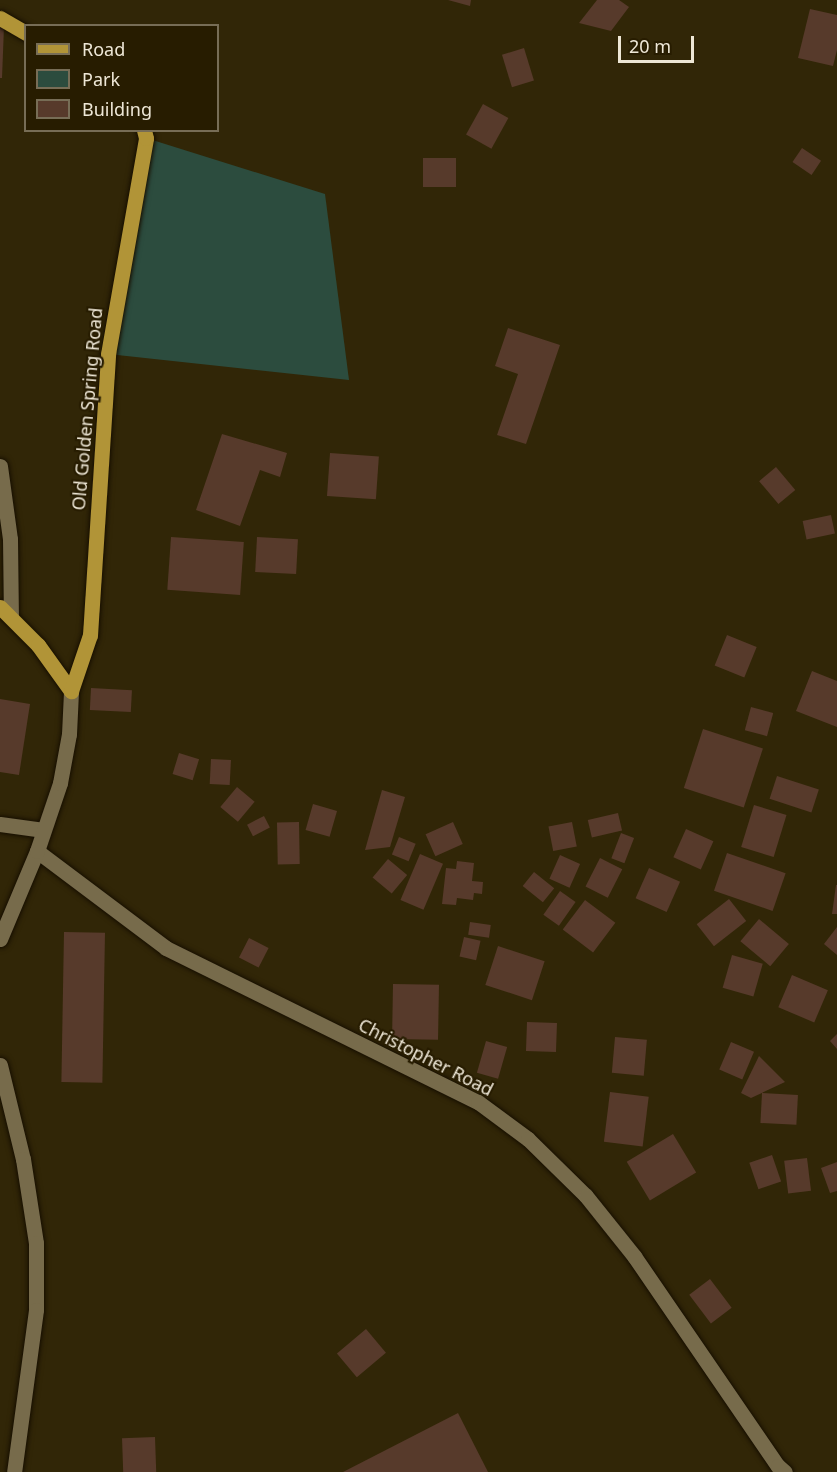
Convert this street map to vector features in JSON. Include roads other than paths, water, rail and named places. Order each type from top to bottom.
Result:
[{"type":"main road","points":[[0,18],[24,32]]},
{"type":"main road","name":"Old Golden Spring Road","points":[[70,690],[90,634],[108,354],[146,138],[144,132]]},
{"type":"main road","points":[[5,612],[38,645],[70,690]]},
{"type":"street","points":[[0,466],[10,539],[5,612]]},
{"type":"street","points":[[0,939],[37,851],[60,783],[68,744],[70,690]]},
{"type":"street","points":[[0,824],[44,830]]},
{"type":"street","name":"Christopher Road","points":[[37,851],[166,948],[256,995],[478,1102],[528,1139],[586,1196],[634,1256],[771,1457],[785,1472]]},
{"type":"street","points":[[0,1065],[23,1159],[36,1243],[36,1310],[14,1472]]}]
